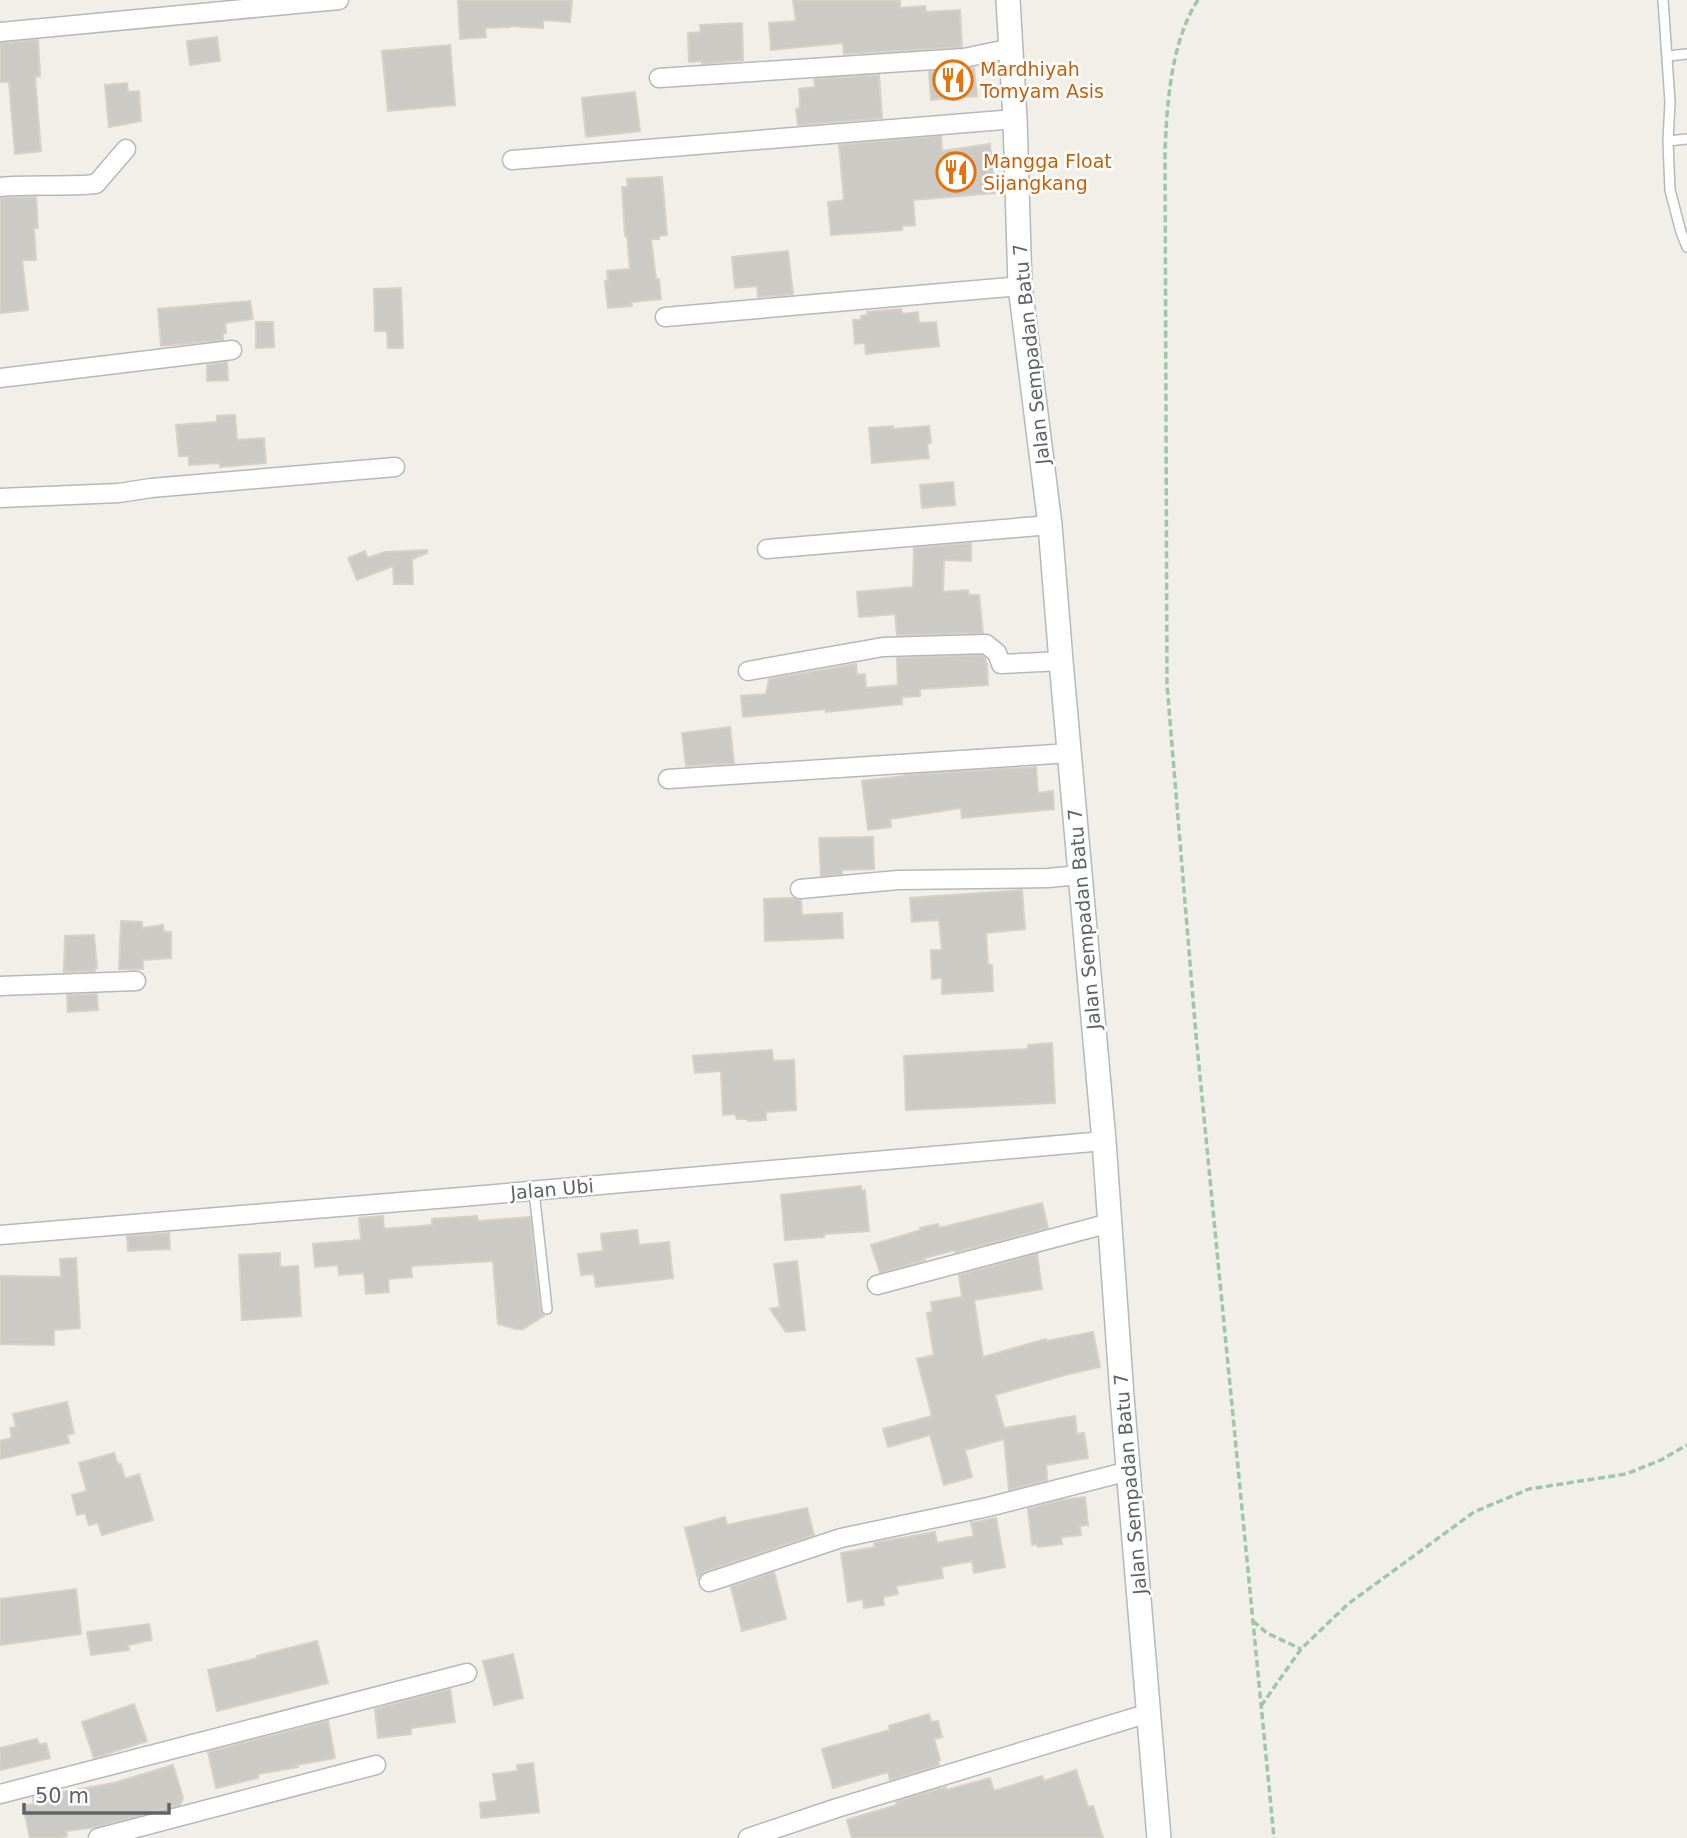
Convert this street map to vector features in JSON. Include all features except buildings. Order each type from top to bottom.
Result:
[{"type":"street","points":[[0,32],[339,0]]},
{"type":"street","name":"Jalan Sempadan Batu 7","points":[[1008,0],[1020,286],[1050,525],[1104,1141],[1159,1838]]},
{"type":"street","points":[[659,78],[964,58],[1012,48]]},
{"type":"street","points":[[512,160],[1015,119]]},
{"type":"street","points":[[0,187],[96,184],[126,149]]},
{"type":"street","points":[[665,317],[1020,286]]},
{"type":"street","points":[[0,378],[232,350]]},
{"type":"street","points":[[0,498],[119,493],[395,467]]},
{"type":"street","points":[[767,549],[1050,525]]},
{"type":"street","points":[[748,671],[883,647],[909,646],[986,644],[997,653],[1001,664],[1061,661]]},
{"type":"street","points":[[668,779],[1070,753]]},
{"type":"street","points":[[800,889],[898,880],[1080,875]]},
{"type":"street","points":[[0,986],[135,981]]},
{"type":"street","name":"Jalan Ubi","points":[[0,1235],[1104,1141]]},
{"type":"street","points":[[877,1285],[1110,1223]]},
{"type":"street","points":[[709,1582],[841,1538],[988,1507],[1129,1471]]},
{"type":"street","points":[[0,1794],[467,1673]]},
{"type":"street","points":[[748,1838],[850,1804],[1149,1713]]},
{"type":"street","points":[[98,1838],[376,1765]]},
{"type":"lane","points":[[1662,0],[1668,56],[1671,190],[1687,247]]},
{"type":"lane","points":[[1668,56],[1687,54]]},
{"type":"lane","points":[[1668,141],[1687,139]]},
{"type":"lane","points":[[534,1191],[547,1309]]},
{"type":"path","points":[[1198,0],[1180,37],[1167,106],[1167,685],[1197,1049],[1274,1838]]},
{"type":"path","points":[[1260,1707],[1301,1649],[1348,1604],[1474,1512],[1529,1489],[1626,1474],[1661,1460],[1687,1445]]},
{"type":"path","points":[[1252,1620],[1267,1633],[1301,1649]]},
{"type":"place","name":"Mardhiyah Tomyam Asis","points":[[953,80]]},
{"type":"place","name":"Mangga Float Sijangkang","points":[[956,172]]}]
